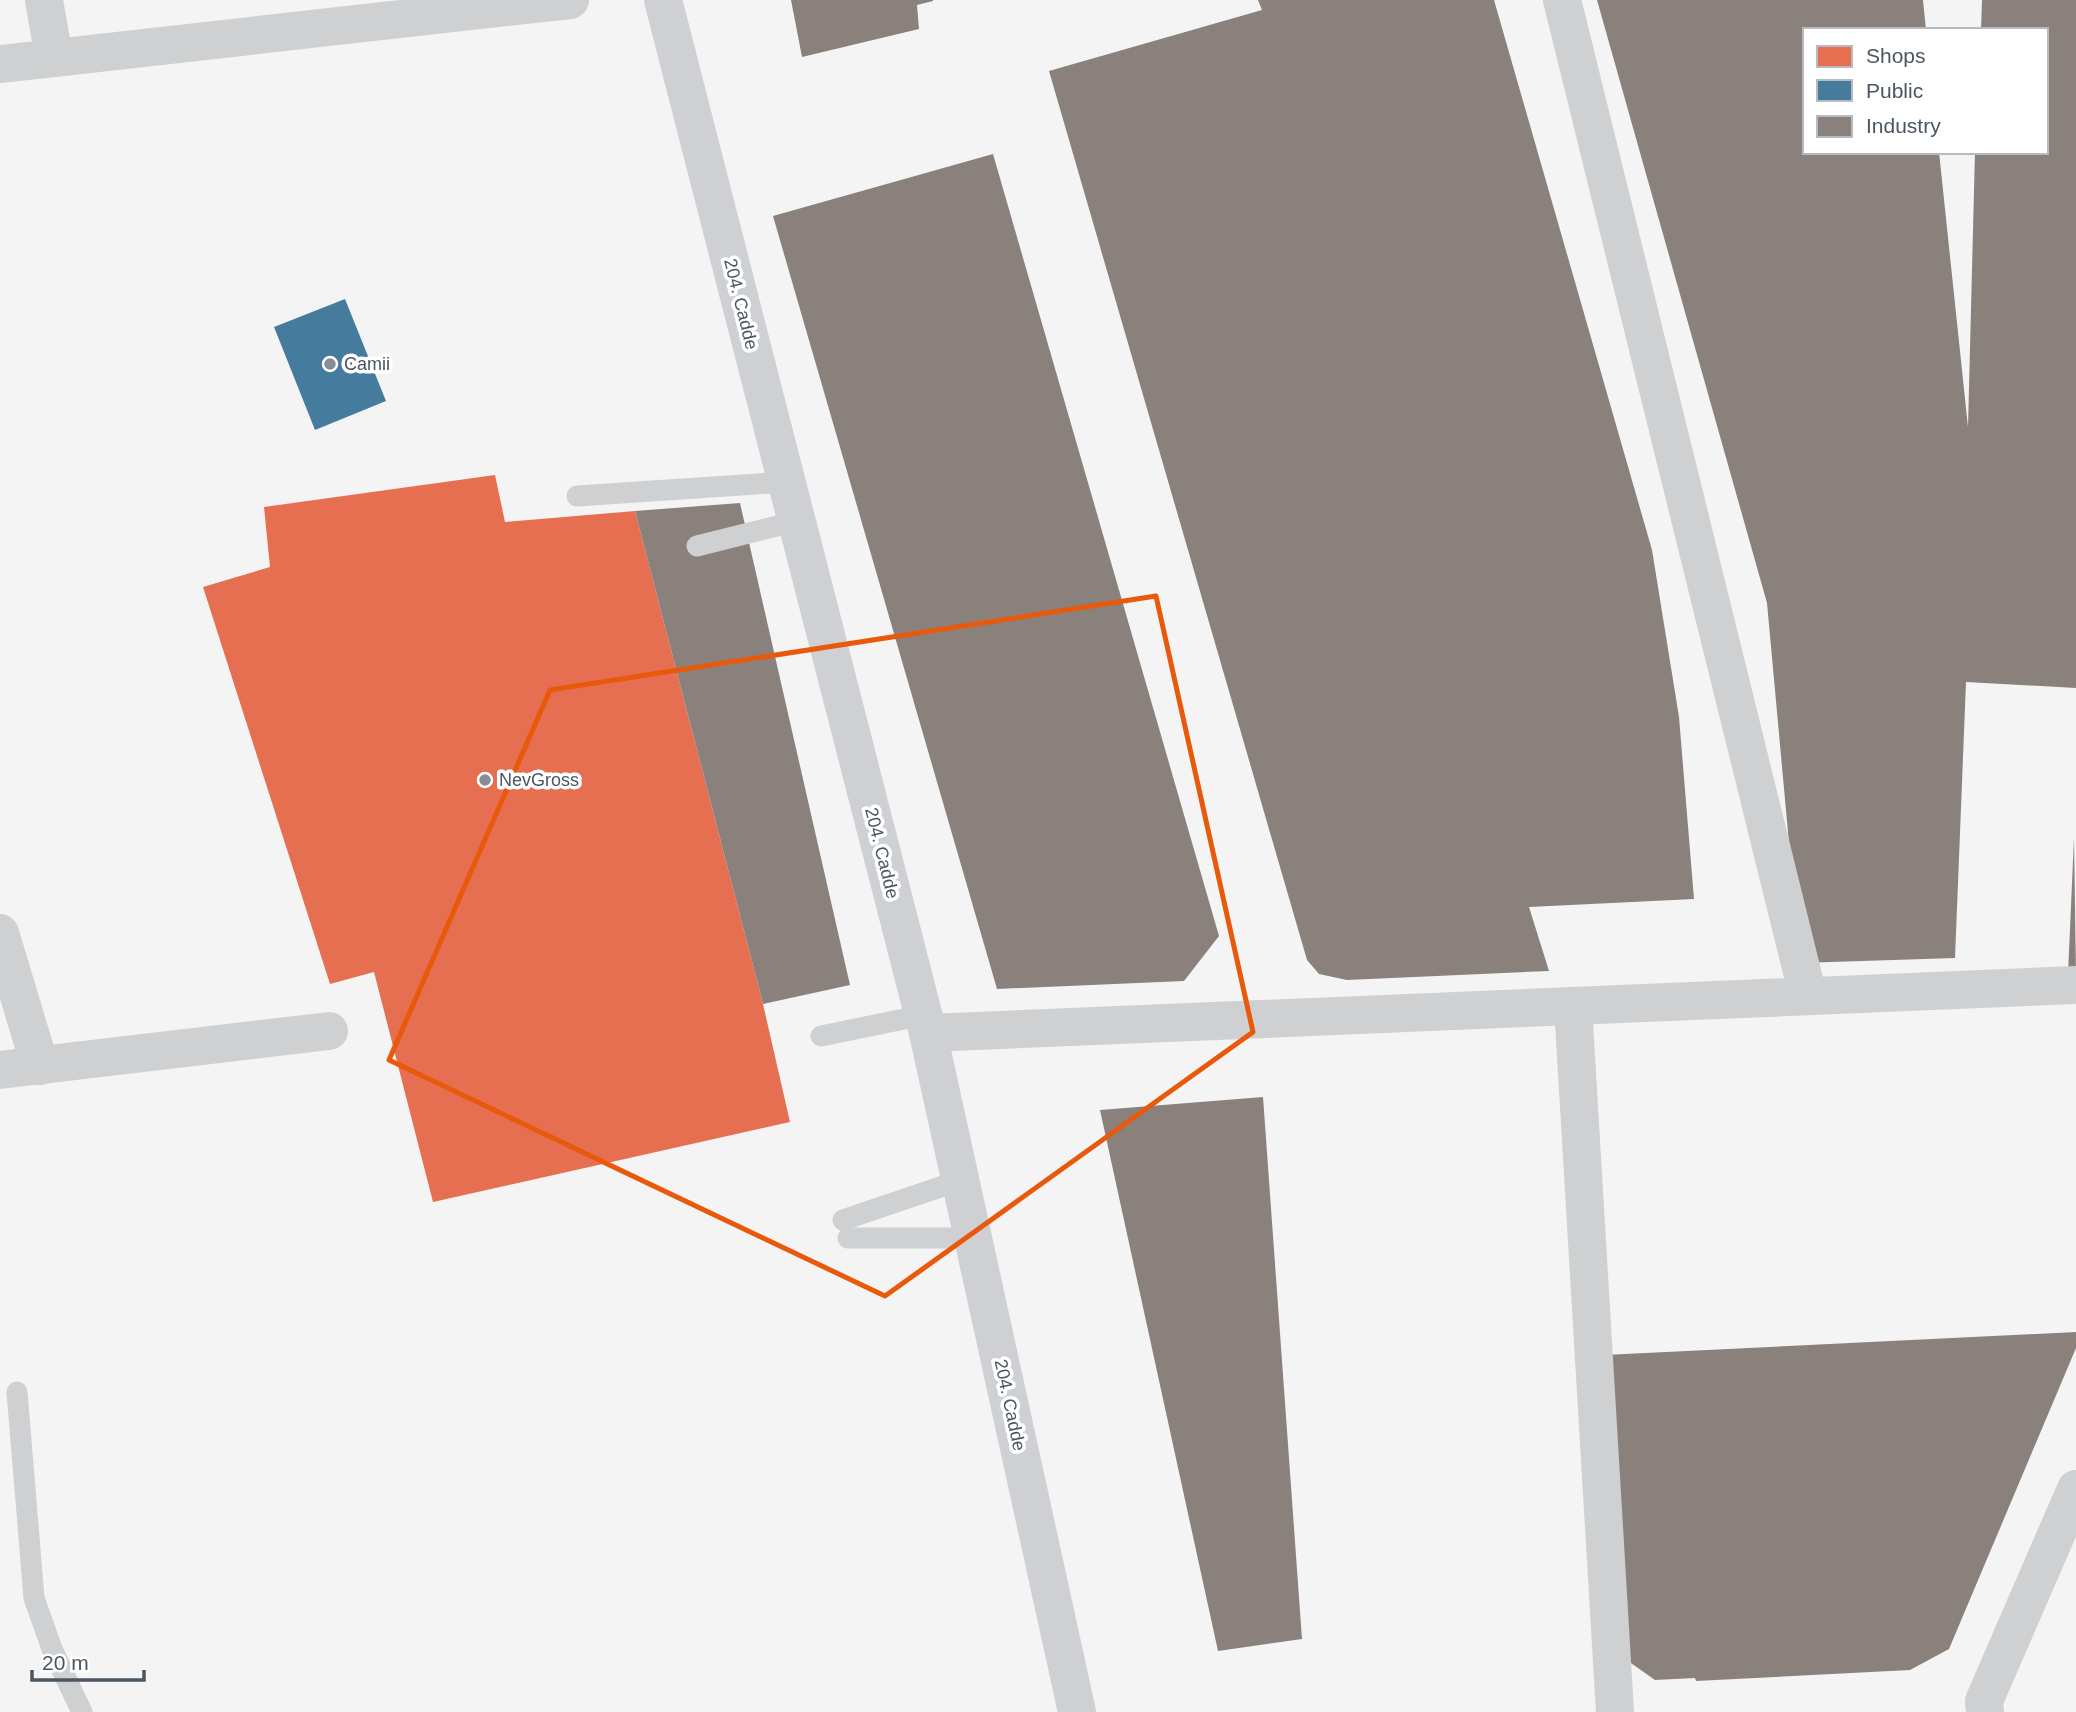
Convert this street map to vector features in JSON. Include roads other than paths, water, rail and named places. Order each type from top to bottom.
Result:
[{"type":"street","points":[[44,0],[54,58]]},
{"type":"street","points":[[0,64],[570,0]]},
{"type":"street","name":"204. Cadde","points":[[663,0],[926,1024],[1077,1712]]},
{"type":"street","points":[[1562,0],[1808,996]]},
{"type":"street","points":[[0,933],[40,1066]]},
{"type":"street","points":[[926,1024],[1573,1006],[2076,985]]},
{"type":"street","points":[[1573,1006],[1615,1712]]},
{"type":"street","points":[[0,1070],[330,1031]]},
{"type":"street","points":[[1985,1712],[1984,1701],[2076,1489]]},
{"type":"lane","points":[[577,496],[788,482]]},
{"type":"lane","points":[[697,545],[797,521]]},
{"type":"lane","points":[[821,1036],[926,1024]]},
{"type":"lane","points":[[961,1180],[846,1229],[973,1238]]},
{"type":"lane","points":[[17,1392],[34,1598],[41,1624],[82,1712]]},
{"type":"place","name":"Camii","points":[[330,364]]},
{"type":"place","name":"NevGross","points":[[485,780]]}]
